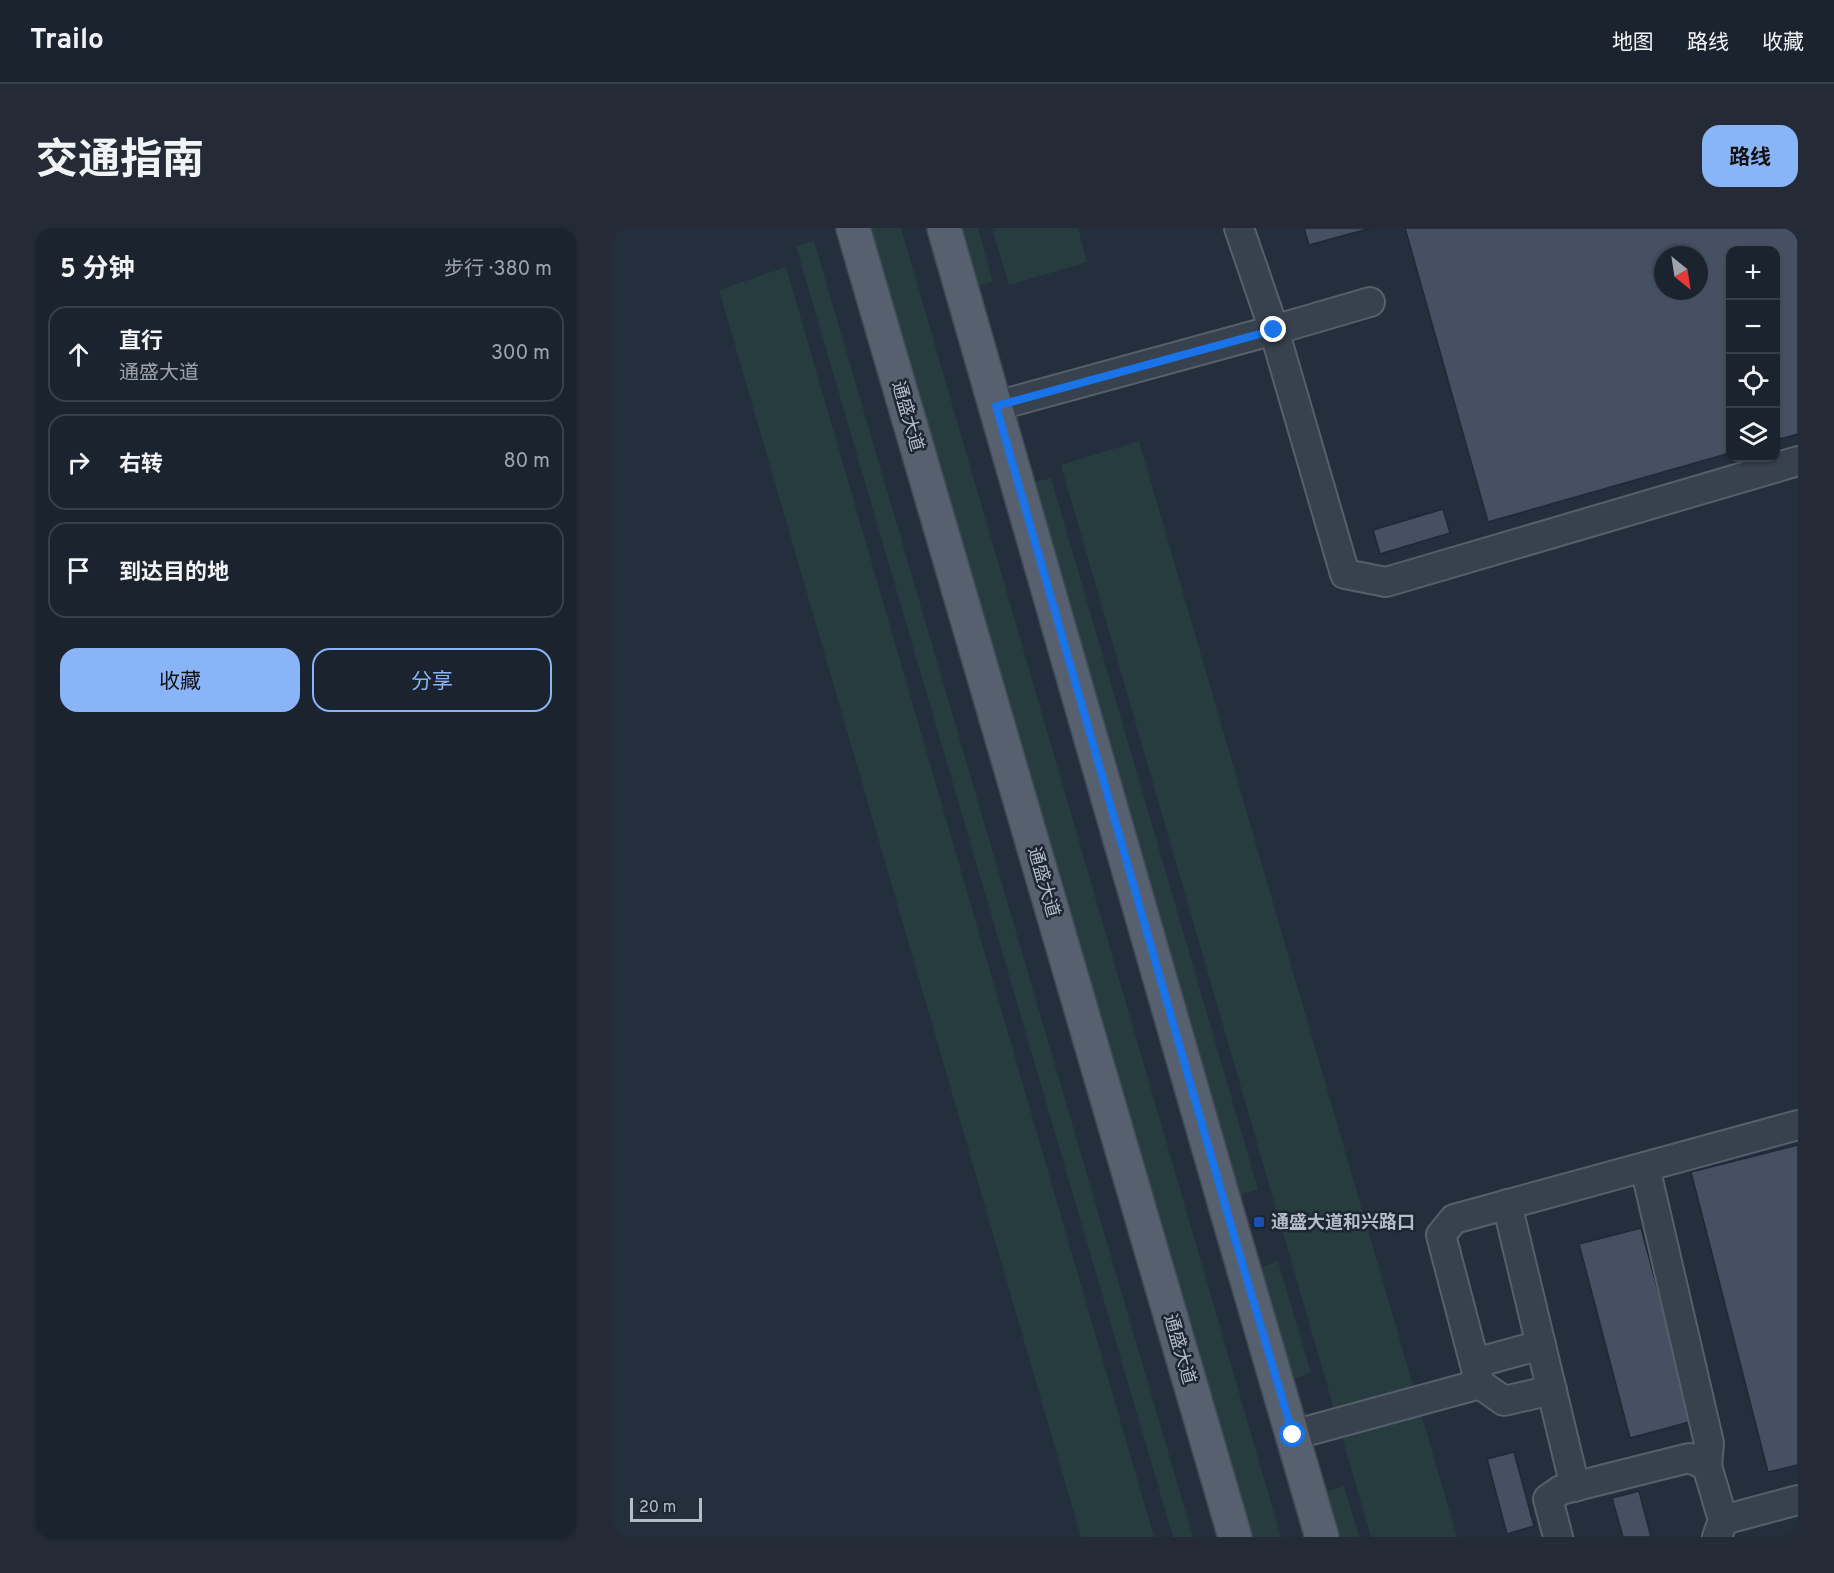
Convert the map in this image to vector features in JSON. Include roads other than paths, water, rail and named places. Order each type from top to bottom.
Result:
[{"type":"main road","name":"通盛大道","points":[[853,228],[1235,1537]]},
{"type":"main road","points":[[944,228],[1322,1537]]},
{"type":"lane","points":[[1239,228],[1274,330],[1346,574],[1386,582],[1798,461]]},
{"type":"lane","points":[[996,406],[1370,302]]},
{"type":"lane","points":[[1552,1390],[1504,1401],[1477,1373],[1441,1235],[1454,1219],[1798,1125]]},
{"type":"lane","points":[[1645,1167],[1709,1443],[1707,1466],[1720,1529],[1798,1500]]},
{"type":"lane","points":[[1507,1204],[1575,1486]]},
{"type":"lane","points":[[1293,1435],[1477,1373],[1541,1346]]},
{"type":"lane","points":[[1558,1537],[1548,1499],[1561,1490],[1689,1458],[1707,1466]]},
{"type":"place","name":"通盛大道和兴路口","points":[[1259,1222]]}]
